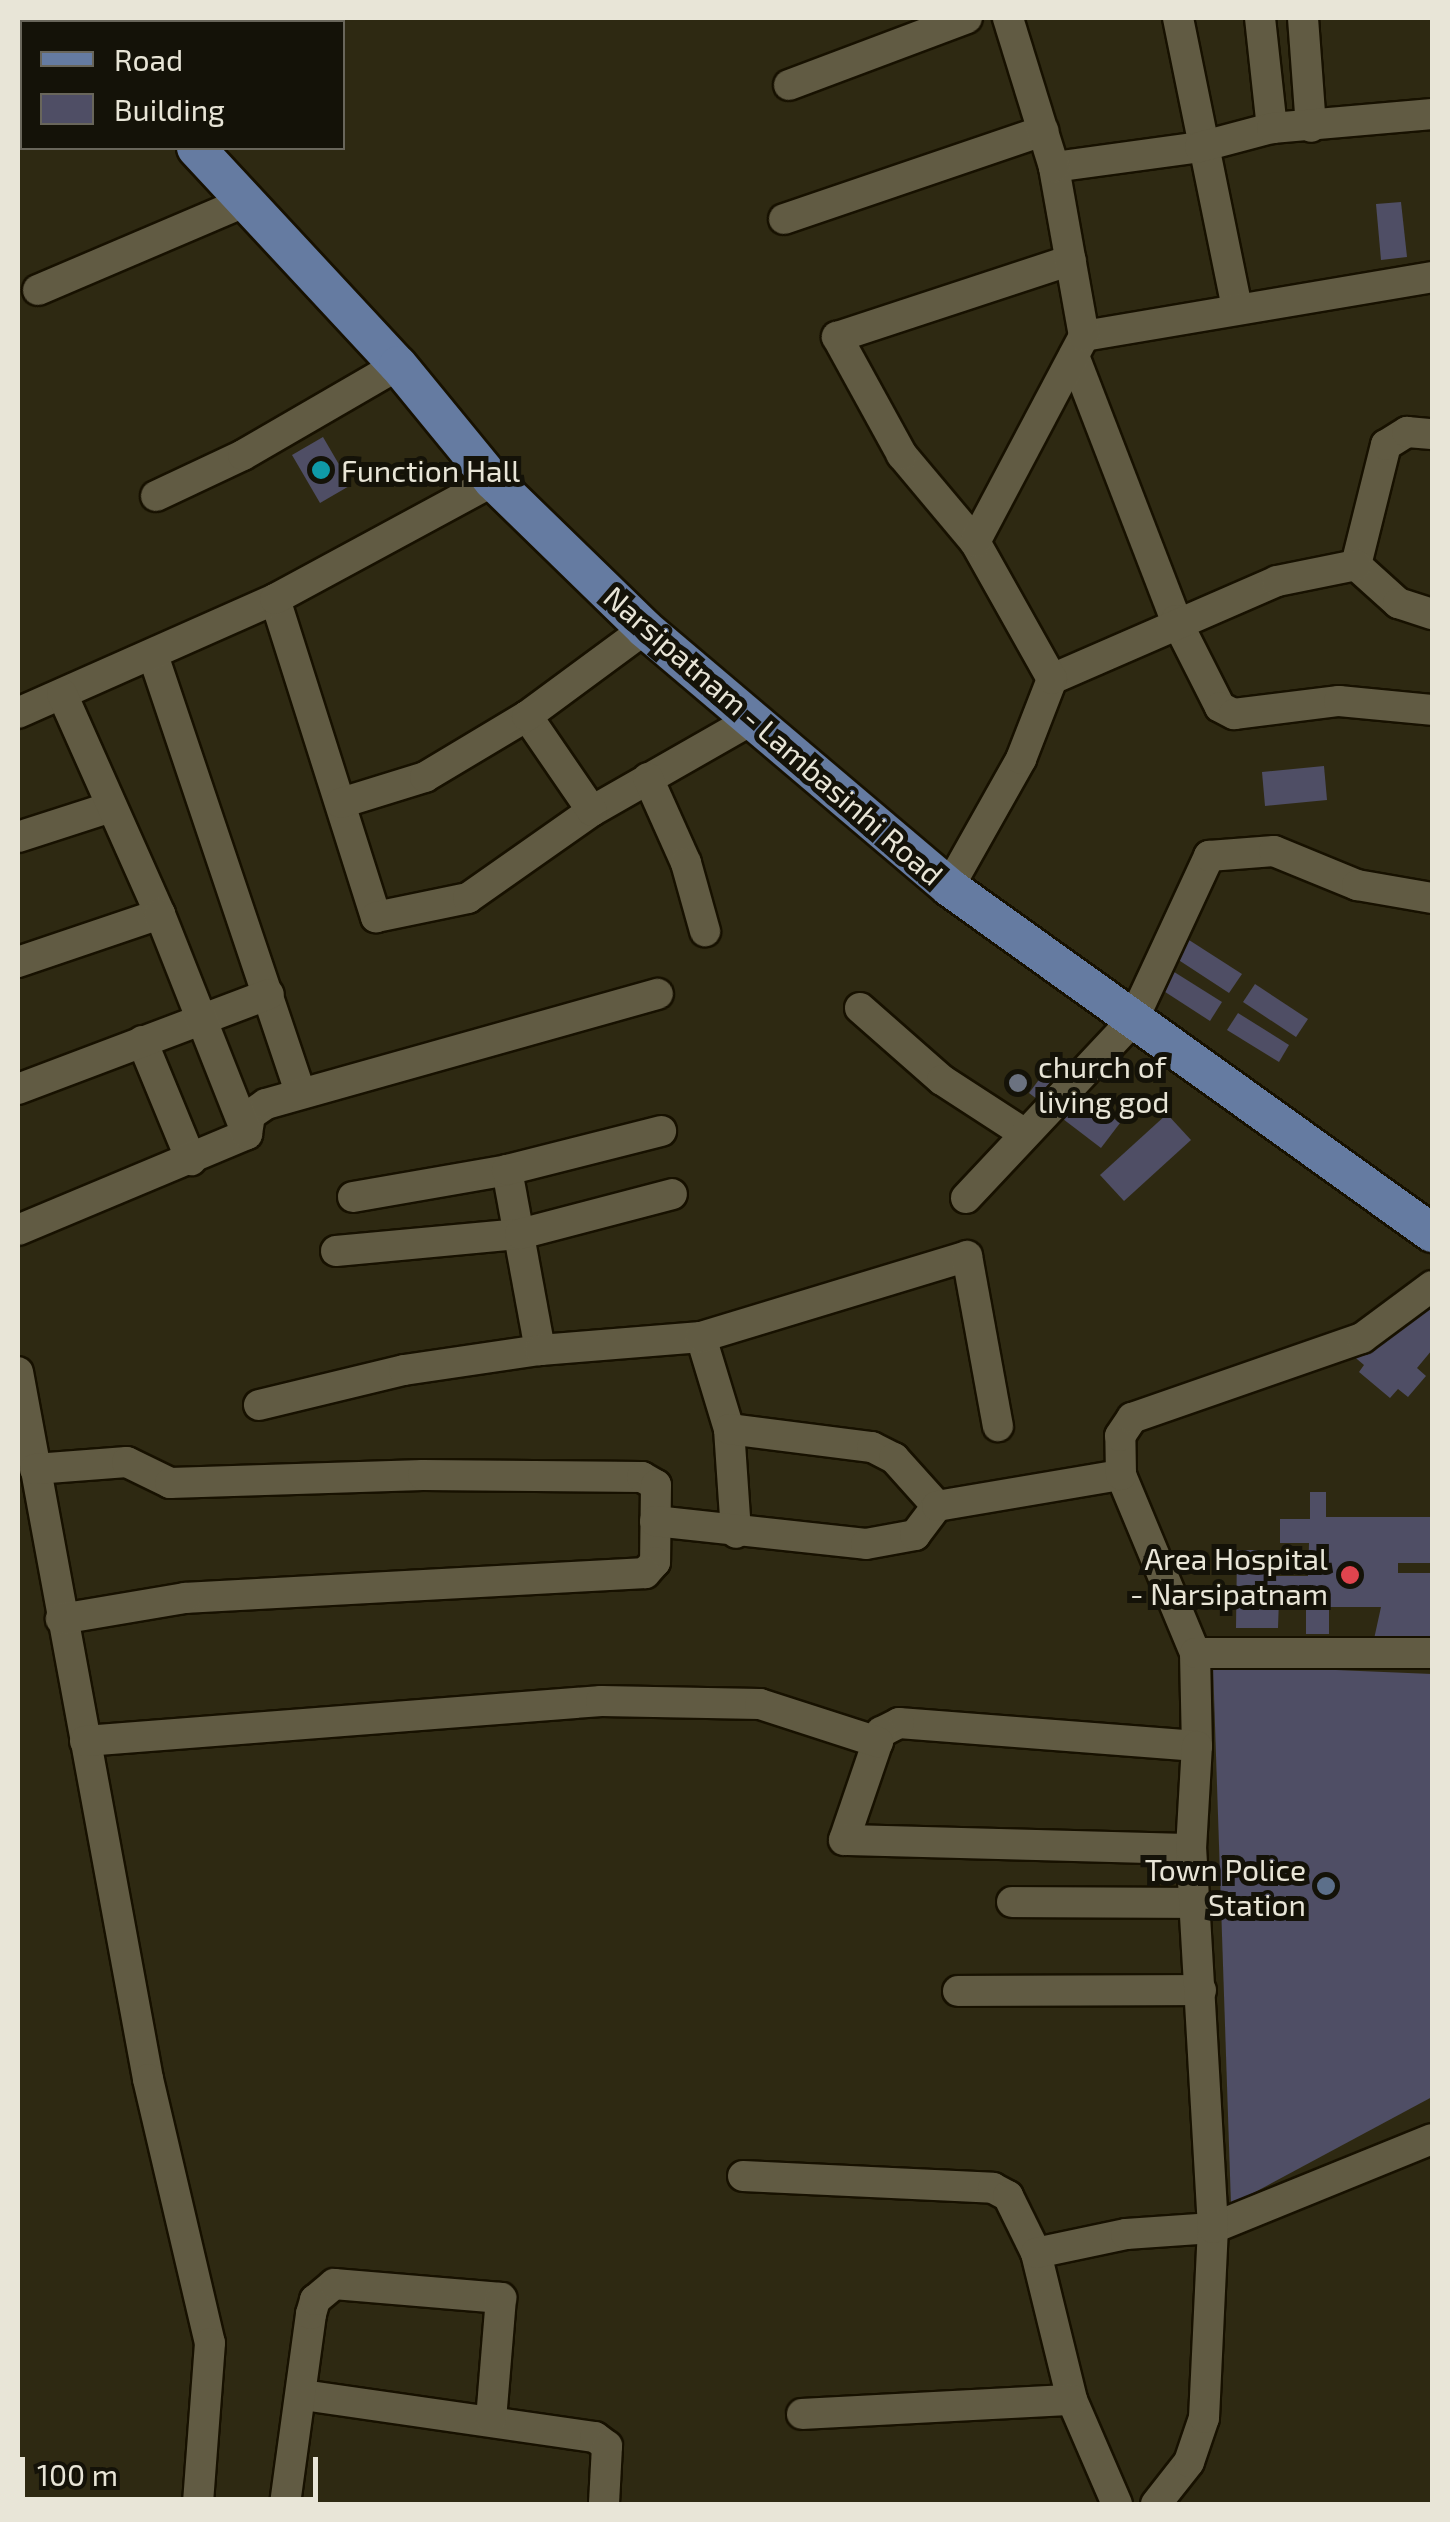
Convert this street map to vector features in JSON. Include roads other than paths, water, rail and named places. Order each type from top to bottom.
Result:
[{"type":"main road","name":"Narsipatnam - Lambasinhi Road","points":[[198,150],[398,366],[493,481],[644,629],[950,887],[1432,1232]]},
{"type":"street","points":[[789,85],[968,18]]},
{"type":"street","points":[[1008,18],[1054,166],[1071,260],[1079,346],[1176,620],[1210,695],[1234,714],[1339,701],[1432,710]]},
{"type":"street","points":[[1178,18],[1200,147],[1237,309]]},
{"type":"street","points":[[1260,18],[1272,128]]},
{"type":"street","points":[[1303,18],[1311,127]]},
{"type":"street","points":[[1054,166],[1200,147],[1272,128],[1432,114]]},
{"type":"street","points":[[784,219],[1043,131]]},
{"type":"street","points":[[38,290],[244,202]]},
{"type":"street","points":[[1052,679],[975,542],[902,455],[837,337],[1071,260]]},
{"type":"street","points":[[975,542],[1079,346],[1237,309],[1432,277]]},
{"type":"street","points":[[156,496],[243,455],[398,366]]},
{"type":"street","points":[[1356,565],[1386,445],[1408,432],[1432,434]]},
{"type":"street","points":[[18,713],[275,599],[493,481]]},
{"type":"street","points":[[950,887],[1020,759],[1052,679],[1176,620],[1278,581],[1356,565]]},
{"type":"street","points":[[1356,565],[1398,604],[1432,614]]},
{"type":"street","points":[[275,599],[371,908],[388,919],[468,898],[592,811],[753,719]]},
{"type":"street","points":[[341,803],[425,777],[527,716],[644,629]]},
{"type":"street","points":[[153,655],[206,826],[269,994],[300,1092]]},
{"type":"street","points":[[62,694],[108,808],[160,914],[246,1134]]},
{"type":"street","points":[[527,716],[592,811]]},
{"type":"street","points":[[648,778],[686,864],[705,932]]},
{"type":"street","points":[[18,837],[108,808]]},
{"type":"street","points":[[966,1198],[1022,1132],[1133,1020],[1209,856],[1274,851],[1357,885],[1432,898]]},
{"type":"street","points":[[18,962],[160,914]]},
{"type":"street","points":[[18,1088],[269,994]]},
{"type":"street","points":[[18,1230],[246,1134],[253,1112],[300,1092],[542,1031],[658,994]]},
{"type":"street","points":[[860,1008],[942,1080],[1022,1132]]},
{"type":"street","points":[[142,1041],[191,1160]]},
{"type":"street","points":[[353,1196],[506,1170],[661,1130]]},
{"type":"street","points":[[506,1170],[540,1350]]},
{"type":"street","points":[[336,1251],[520,1234],[672,1194]]},
{"type":"street","points":[[259,1406],[404,1370],[540,1350],[701,1337],[967,1256],[998,1426]]},
{"type":"street","points":[[1156,2504],[1189,2462],[1204,2418],[1213,2228],[1191,1849],[1197,1746],[1196,1654],[1121,1475],[1120,1436],[1132,1418],[1362,1338],[1432,1286]]},
{"type":"street","points":[[701,1337],[729,1429],[736,1534]]},
{"type":"street","points":[[18,1372],[148,2079],[210,2343],[198,2504]]},
{"type":"street","points":[[729,1429],[872,1447],[894,1458],[937,1506]]},
{"type":"street","points":[[36,1469],[127,1462],[170,1483],[642,1477],[656,1486],[655,1562],[645,1573],[186,1598],[61,1619]]},
{"type":"street","points":[[655,1522],[736,1534],[882,1542],[915,1535],[937,1506],[1121,1475]]},
{"type":"street","points":[[1196,1654],[1432,1653]]},
{"type":"street","points":[[85,1740],[601,1701],[760,1704],[878,1742]]},
{"type":"street","points":[[1191,1849],[844,1840],[880,1732],[899,1723],[1197,1746]]},
{"type":"street","points":[[1012,1902],[1194,1903]]},
{"type":"street","points":[[958,1991],[1201,1990]]},
{"type":"street","points":[[1036,2253],[1126,2234],[1213,2228],[1432,2140]]},
{"type":"street","points":[[743,2176],[993,2188],[1008,2196],[1036,2253],[1072,2400],[1117,2504]]},
{"type":"street","points":[[285,2504],[315,2300],[334,2284],[501,2298],[491,2420]]},
{"type":"street","points":[[303,2395],[552,2426],[608,2446],[604,2504]]},
{"type":"street","points":[[802,2414],[1072,2400]]},
{"type":"place","name":"Function Hall","points":[[321,470]]},
{"type":"place","name":"church of living god","points":[[1018,1083]]},
{"type":"place","name":"Area Hospital - Narsipatnam","points":[[1350,1575]]},
{"type":"place","name":"Town Police Station","points":[[1326,1886]]}]
